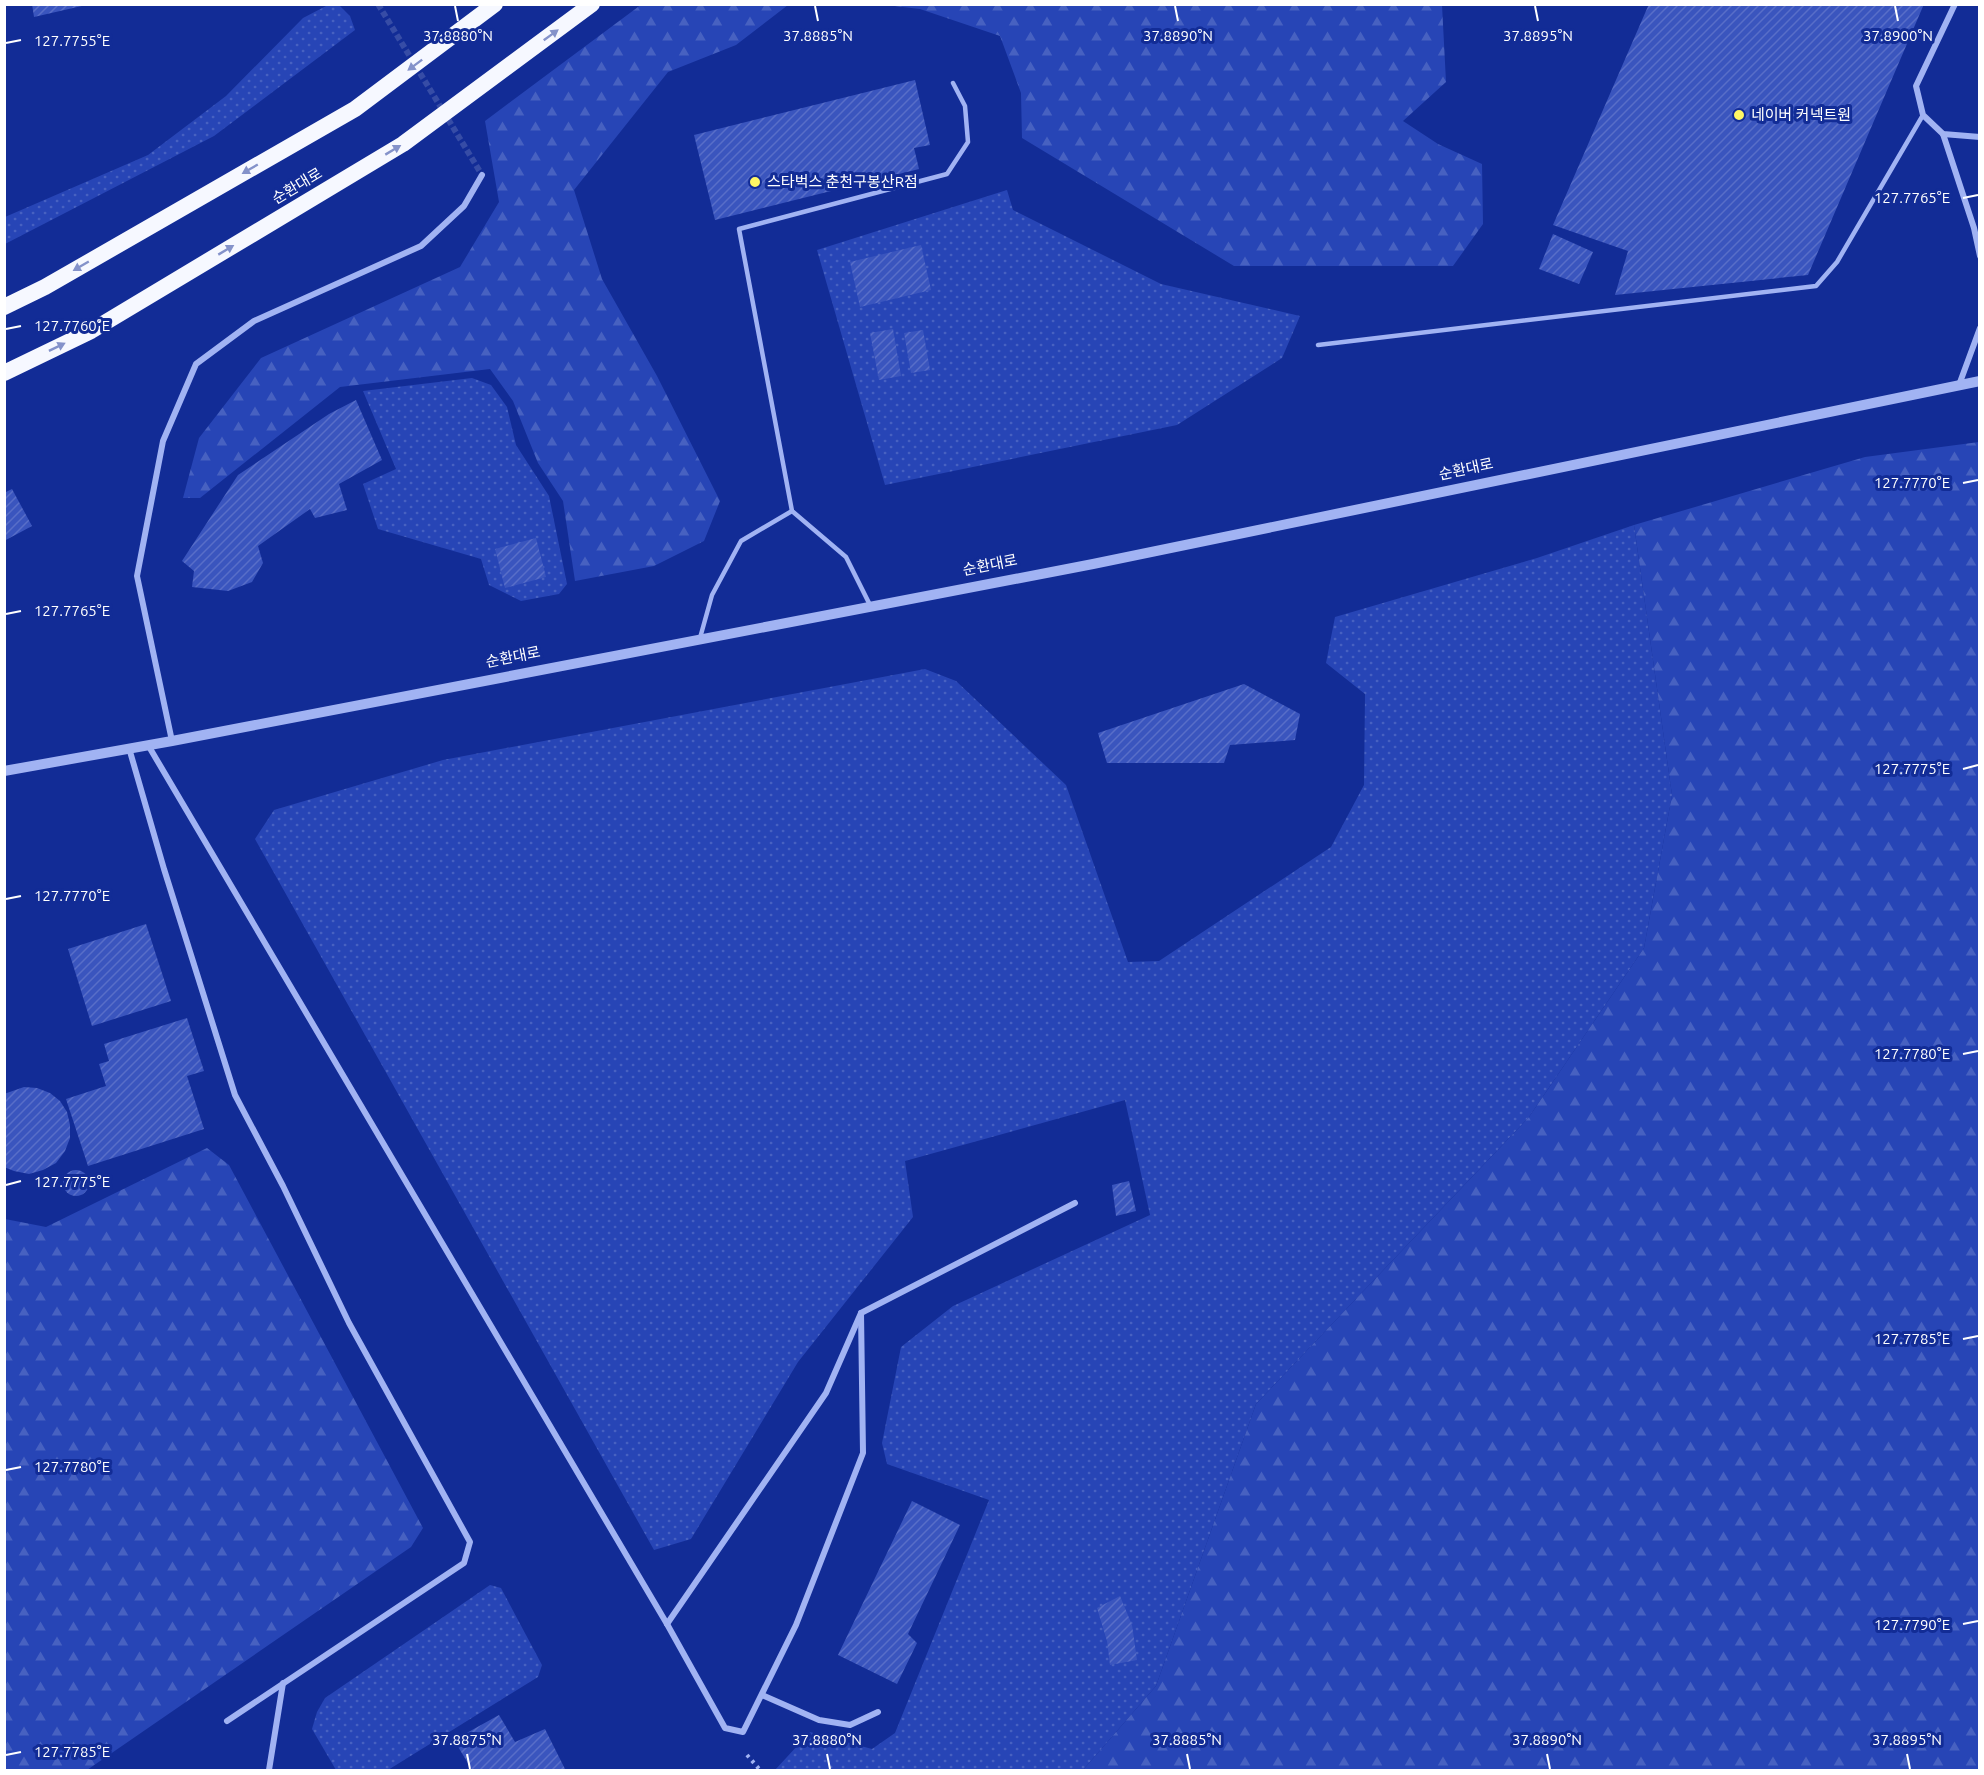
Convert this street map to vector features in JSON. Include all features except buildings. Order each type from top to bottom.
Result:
[{"type":"highway","points":[[4,307],[55,281],[356,109],[495,4]]},
{"type":"highway","name":"순환대로","points":[[4,373],[91,331],[403,144],[592,4]]},
{"type":"street","points":[[1955,4],[1916,87],[1923,115],[1943,134],[1974,228],[1980,256]]},
{"type":"street","points":[[1943,134],[1980,137]]},
{"type":"street","points":[[172,741],[137,576],[163,441],[196,364],[254,321],[421,246],[464,206],[482,175]]},
{"type":"street","points":[[1959,385],[1980,327]]},
{"type":"street","name":"순환대로","points":[[4,771],[172,741],[871,606],[1362,509],[1980,381]]},
{"type":"street","points":[[147,745],[667,1624],[725,1728],[743,1732],[762,1695],[796,1625],[863,1453],[861,1313]]},
{"type":"street","points":[[128,748],[235,1095],[283,1186],[349,1323],[470,1542],[464,1563],[227,1721]]},
{"type":"street","points":[[667,1624],[826,1393],[861,1313],[1075,1203]]},
{"type":"street","points":[[269,1770],[283,1683]]},
{"type":"street","points":[[762,1695],[819,1720],[850,1725],[878,1712]]},
{"type":"lane","points":[[871,606],[846,557],[792,511],[739,229],[947,174],[968,142],[964,106],[953,83]]},
{"type":"lane","points":[[1318,345],[1816,286],[1837,262],[1923,115]]},
{"type":"lane","points":[[699,639],[712,595],[741,541],[792,511]]},
{"type":"green space","points":[[642,4],[788,5],[736,45],[668,72],[574,190],[602,279],[657,376],[720,501],[704,541],[654,566],[575,581],[563,501],[538,463],[513,401],[490,369],[340,387],[200,498],[183,498],[199,438],[261,358],[460,267],[499,202],[485,121]]},
{"type":"green space","points":[[328,5],[339,5],[350,16],[355,30],[214,136],[5,244],[5,217],[148,155],[226,96],[303,18]]},
{"type":"green space","points":[[886,5],[1442,5],[1446,82],[1403,121],[1438,144],[1482,164],[1483,224],[1453,266],[1234,266],[1022,138],[1021,93],[1000,36],[920,9]]},
{"type":"green space","points":[[1007,190],[1013,210],[1161,284],[1300,316],[1282,358],[1177,425],[885,485],[817,250]]},
{"type":"green space","points":[[472,378],[491,385],[507,407],[516,445],[549,496],[567,584],[559,594],[521,601],[489,585],[481,559],[378,529],[363,484],[396,469],[363,391]]},
{"type":"green space","points":[[1979,442],[1979,1770],[1083,1770],[1156,1686],[1256,1404],[1529,1117],[1644,948],[1672,795],[1634,525],[1865,457]]},
{"type":"green space","points":[[1634,525],[1672,795],[1644,948],[1529,1117],[1256,1404],[1156,1686],[1083,1770],[775,1770],[810,1732],[872,1749],[895,1733],[989,1500],[887,1464],[882,1443],[901,1347],[953,1306],[1150,1215],[1125,1100],[905,1161],[913,1217],[798,1362],[691,1539],[654,1550],[255,839],[274,810],[443,760],[925,669],[956,681],[1066,785],[1128,962],[1159,961],[1331,847],[1364,785],[1365,694],[1326,663],[1335,617],[1537,558]]},
{"type":"green space","points":[[207,1148],[229,1165],[423,1528],[411,1547],[87,1770],[5,1770],[5,1219],[46,1227]]},
{"type":"green space","points":[[490,1585],[501,1588],[542,1665],[538,1677],[388,1770],[336,1770],[312,1729],[317,1712],[325,1698]]},
{"type":"tunnel","points":[[378,4],[482,175]]},
{"type":"place","name":"네이버 커넥트원","points":[[1739,115]]},
{"type":"place","name":"스타벅스 춘천구봉산R점","points":[[755,182]]}]
